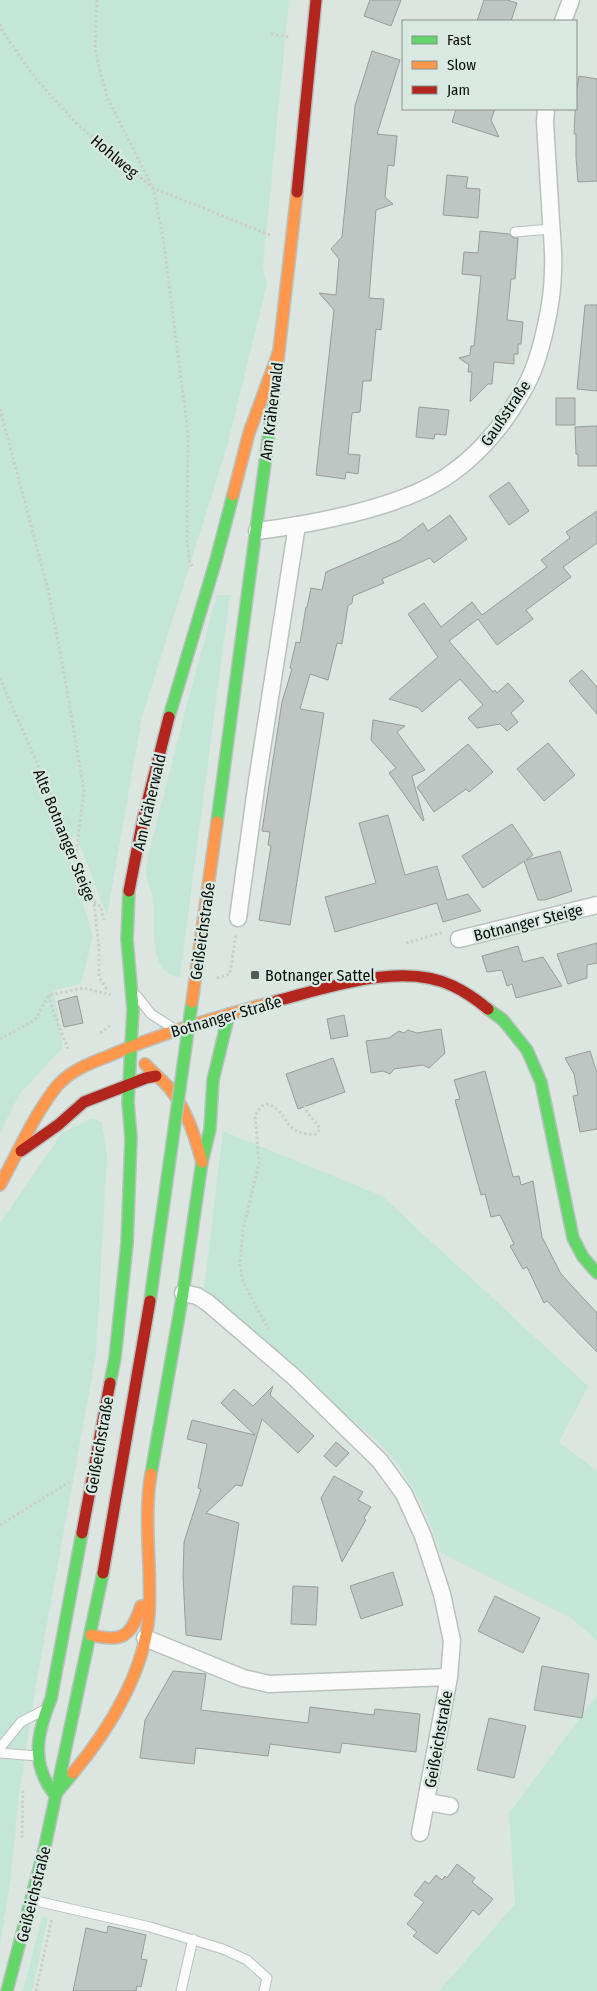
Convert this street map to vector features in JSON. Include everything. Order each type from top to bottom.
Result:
[{"type":"main road","name":"Am Kräherwald","points":[[217,822],[251,532],[288,277],[316,0]]},
{"type":"main road","name":"Am Kräherwald","points":[[132,990],[127,938],[128,901],[144,819],[170,715],[216,560],[249,433],[278,354]]},
{"type":"main road","points":[[216,560],[232,540]]},
{"type":"main road","name":"Geißeichstraße","points":[[7,1991],[32,1900],[90,1635],[134,1402],[158,1248],[217,822]]},
{"type":"main road","name":"Botnanger Straße","points":[[0,1185],[43,1107],[58,1085],[75,1070],[130,1046],[176,1030],[351,982],[402,975],[433,978],[452,985],[474,998],[503,1020],[527,1050],[540,1082],[573,1238],[583,1258],[597,1273]]},
{"type":"main road","name":"Geißeichstraße","points":[[55,1795],[46,1787],[41,1777],[38,1756],[41,1722],[51,1699],[115,1358],[127,1244],[131,1138],[128,1102],[132,990]]},
{"type":"main road","name":"Geißeichstraße","points":[[55,1795],[97,1745],[114,1719],[134,1673],[145,1638],[148,1614],[147,1518],[149,1487],[183,1293],[202,1162],[210,1129],[213,1080],[229,1014]]},
{"type":"main road","points":[[176,1030],[198,1052]]},
{"type":"main road","points":[[16,1155],[58,1125],[84,1102],[156,1076],[151,1039]]},
{"type":"main road","name":"Geißeichstraße","points":[[130,1046],[176,1097],[194,1134],[202,1162]]},
{"type":"main road","points":[[205,1065],[213,1080]]},
{"type":"main road","points":[[90,1635],[112,1639],[121,1638],[130,1633],[137,1620],[148,1585]]},
{"type":"street","points":[[564,20],[571,0]]},
{"type":"street","name":"Gaußstraße","points":[[251,532],[297,525],[378,505],[417,491],[444,478],[473,457],[493,434],[526,387],[537,358],[548,310],[554,271],[545,122],[546,110]]},
{"type":"street","points":[[238,918],[257,781],[297,525]]},
{"type":"street","name":"Botnanger Steige","points":[[460,939],[597,905]]},
{"type":"street","name":"Geißeichstraße","points":[[183,1293],[197,1296],[208,1303],[294,1377],[380,1461],[404,1494],[423,1536],[442,1594],[452,1641],[449,1677],[420,1832]]},
{"type":"street","name":"Geißeichstraße","points":[[145,1638],[243,1678],[269,1684],[449,1677]]},
{"type":"street","name":"Geißeichstraße","points":[[427,1802],[450,1806]]},
{"type":"lane","points":[[515,232],[551,229]]},
{"type":"lane","points":[[132,990],[151,1014],[176,1030]]},
{"type":"lane","points":[[0,1748],[21,1722],[46,1709]]},
{"type":"lane","points":[[0,1753],[38,1756]]},
{"type":"lane","points":[[32,1900],[193,1939],[223,1949],[247,1960],[268,1978],[264,1991]]},
{"type":"lane","points":[[181,1991],[193,1939]]},
{"type":"path","points":[[97,0],[95,50],[107,98],[153,188],[163,237],[188,434],[187,540],[189,560],[192,568]]},
{"type":"path","name":"Hohlweg","points":[[0,24],[1,29],[35,78],[76,123],[153,188],[270,235]]},
{"type":"path","points":[[289,47],[291,28]]},
{"type":"path","points":[[271,34],[290,37]]},
{"type":"path","points":[[269,243],[271,225]]},
{"type":"path","points":[[0,409],[48,589],[66,684],[84,791],[76,853]]},
{"type":"path","name":"Alte Botnanger Steige","points":[[0,678],[76,853],[94,902],[99,948],[99,978],[112,995],[84,988],[49,995]]},
{"type":"path","points":[[94,902],[101,907],[104,922]]},
{"type":"path","points":[[215,979],[230,974],[238,918]]},
{"type":"path","points":[[406,943],[427,936]]},
{"type":"path","points":[[0,1040],[35,1020],[49,995]]},
{"type":"path","points":[[49,995],[57,1024],[70,1053]]},
{"type":"path","points":[[270,1331],[243,1282],[240,1265],[243,1230],[259,1163],[255,1115],[263,1105],[269,1104],[275,1107],[297,1132],[302,1135],[317,1134],[320,1129],[318,1123],[307,1115],[305,1106]]},
{"type":"path","points":[[0,1525],[71,1481]]},
{"type":"path","points":[[22,1841],[26,1755]]},
{"type":"green space","points":[[0,0],[289,0],[263,267],[267,284],[227,447],[142,717],[107,916],[75,833],[67,848],[93,937],[81,983],[54,991],[63,1047],[19,1095],[0,1133]]},
{"type":"green space","points":[[217,595],[230,595],[180,977],[169,973],[157,957],[153,897],[146,869],[188,700]]},
{"type":"green space","points":[[91,1118],[102,1122],[107,1156],[96,1355],[35,1690],[18,1803],[11,1876],[0,1946],[0,1223],[62,1133]]},
{"type":"green space","points":[[223,1131],[382,1196],[588,1386],[559,1442],[597,1471],[597,1641],[571,1618],[441,1553],[422,1504],[398,1464],[378,1442],[335,1406],[312,1381],[204,1289]]},
{"type":"green space","points":[[597,1695],[597,1991],[439,1991],[515,1904],[509,1813]]},
{"type":"green space","points":[[42,1916],[48,1918],[32,1991],[23,1991]]},
{"type":"building","points":[[370,0],[401,0],[391,26],[364,16]]},
{"type":"building","points":[[484,0],[507,0],[517,3],[511,20],[477,20]]},
{"type":"building","points":[[372,51],[400,60],[377,134],[397,136],[394,166],[388,165],[385,197],[393,204],[376,210],[369,298],[384,299],[381,330],[376,329],[371,381],[363,381],[360,412],[352,413],[348,454],[360,455],[358,474],[346,472],[345,479],[316,475],[334,310],[319,293],[336,295],[339,259],[331,249],[342,237],[355,106]]},
{"type":"building","points":[[579,76],[597,79],[597,181],[578,182],[576,134],[574,134]]},
{"type":"building","points":[[456,110],[495,110],[491,120],[499,137],[452,122]]},
{"type":"building","points":[[447,175],[468,177],[466,188],[480,189],[478,218],[443,215]]},
{"type":"building","points":[[480,231],[509,234],[513,238],[518,238],[515,279],[511,279],[507,320],[523,322],[521,344],[518,344],[518,354],[514,354],[514,364],[494,362],[492,384],[488,384],[470,402],[472,372],[468,372],[469,365],[459,358],[470,355],[471,346],[474,346],[481,276],[462,274],[464,252],[478,253]]},
{"type":"building","points":[[585,305],[597,305],[597,391],[577,389]]},
{"type":"building","points":[[556,398],[575,398],[575,425],[556,425]]},
{"type":"building","points":[[419,407],[449,410],[446,435],[435,434],[434,439],[416,437]]},
{"type":"building","points":[[597,426],[597,466],[578,466],[575,427]]},
{"type":"building","points":[[509,482],[529,511],[509,525],[489,496]]},
{"type":"building","points":[[597,511],[597,543],[563,567],[571,577],[526,610],[533,619],[497,645],[478,619],[449,641],[493,692],[495,690],[497,693],[508,683],[524,701],[511,713],[518,722],[507,731],[500,724],[477,728],[468,718],[483,705],[460,679],[422,712],[419,708],[389,699],[438,657],[408,614],[424,603],[441,627],[472,602],[482,615],[547,567],[541,560],[570,538],[566,532]]},
{"type":"building","points":[[450,515],[467,539],[434,563],[430,558],[382,579],[384,583],[353,596],[352,603],[348,606],[342,644],[337,643],[328,680],[310,674],[300,709],[324,713],[290,925],[259,920],[271,846],[268,845],[270,832],[262,831],[282,702],[292,669],[290,668],[296,642],[300,643],[311,588],[322,590],[326,572],[400,540],[423,523],[428,531]]},
{"type":"building","points":[[582,670],[597,687],[597,714],[569,681]]},
{"type":"building","points":[[373,720],[405,726],[397,732],[425,770],[412,776],[423,821],[389,773],[396,768],[371,740]]},
{"type":"building","points":[[548,743],[575,775],[544,801],[517,769]]},
{"type":"building","points":[[468,744],[493,772],[469,792],[466,789],[434,812],[417,787]]},
{"type":"building","points":[[388,815],[405,875],[437,866],[447,900],[468,894],[481,911],[443,922],[437,903],[335,932],[325,897],[376,883],[359,823]]},
{"type":"building","points":[[512,824],[533,855],[526,860],[560,851],[572,891],[545,900],[538,900],[524,861],[483,888],[462,856]]},
{"type":"building","points":[[597,943],[597,963],[587,965],[587,978],[568,984],[557,954]]},
{"type":"building","points":[[518,946],[523,962],[543,957],[562,986],[516,998],[512,984],[507,986],[502,970],[487,972],[482,956]]},
{"type":"building","points":[[77,996],[83,1023],[64,1027],[58,1001]]},
{"type":"building","points":[[344,1015],[348,1036],[331,1039],[327,1019]]},
{"type":"building","points":[[441,1029],[445,1053],[429,1068],[423,1065],[394,1069],[390,1074],[383,1071],[371,1073],[366,1041],[389,1038],[399,1031],[404,1033],[408,1030],[417,1033]]},
{"type":"building","points":[[590,1051],[597,1073],[597,1129],[580,1132],[573,1096],[578,1095],[574,1074],[565,1058]]},
{"type":"building","points":[[333,1058],[345,1092],[298,1109],[286,1074]]},
{"type":"building","points":[[485,1071],[513,1177],[519,1176],[521,1185],[533,1181],[542,1237],[561,1274],[597,1313],[597,1352],[547,1301],[544,1303],[527,1267],[523,1269],[510,1246],[514,1244],[500,1215],[491,1217],[485,1194],[481,1195],[455,1100],[460,1099],[454,1080]]},
{"type":"building","points":[[273,1386],[270,1395],[314,1436],[298,1453],[262,1419],[242,1486],[236,1485],[206,1513],[239,1523],[221,1640],[186,1635],[183,1577],[184,1542],[201,1489],[198,1488],[207,1444],[187,1439],[192,1420],[255,1435],[221,1403],[234,1389],[253,1406]]},
{"type":"building","points":[[336,1442],[349,1453],[336,1467],[324,1456]]},
{"type":"building","points":[[334,1476],[363,1492],[358,1500],[371,1507],[364,1518],[366,1520],[342,1562],[321,1498]]},
{"type":"building","points":[[393,1572],[403,1605],[361,1619],[350,1586]]},
{"type":"building","points":[[293,1586],[318,1587],[316,1625],[291,1624]]},
{"type":"building","points":[[495,1596],[540,1618],[523,1653],[478,1631]]},
{"type":"building","points":[[542,1666],[589,1674],[582,1718],[534,1710]]},
{"type":"building","points":[[173,1671],[206,1674],[201,1710],[308,1723],[310,1707],[374,1715],[375,1709],[420,1714],[416,1752],[342,1743],[340,1753],[270,1744],[268,1756],[196,1748],[194,1764],[140,1758],[145,1720]]},
{"type":"building","points":[[489,1718],[526,1726],[514,1778],[477,1770]]},
{"type":"building","points":[[457,1864],[475,1878],[472,1882],[493,1899],[479,1915],[473,1910],[437,1954],[413,1936],[417,1932],[407,1924],[424,1902],[414,1895],[425,1881],[429,1884],[436,1875],[442,1880],[445,1876],[447,1878]]},
{"type":"building","points":[[108,1926],[146,1935],[141,1959],[147,1960],[141,1987],[137,1986],[136,1991],[73,1991],[86,1928],[107,1933]]},
{"type":"traffic: fast","points":[[217,822],[273,403]]},
{"type":"traffic: fast","points":[[169,717],[216,560],[233,495]]},
{"type":"traffic: fast","points":[[110,1383],[115,1358],[127,1244],[131,1138],[128,1102],[133,1009],[127,939],[129,891]]},
{"type":"traffic: fast","points":[[150,1301],[192,1002]]},
{"type":"traffic: fast","points":[[488,1009],[503,1020],[527,1050],[541,1082],[573,1238],[583,1257],[597,1273]]},
{"type":"traffic: fast","points":[[151,1474],[183,1293],[202,1162],[210,1129],[213,1080],[229,1014]]},
{"type":"traffic: fast","points":[[73,1773],[55,1795],[42,1772],[38,1748],[42,1724],[51,1699],[82,1533]]},
{"type":"traffic: fast","points":[[7,1991],[45,1846],[103,1573]]},
{"type":"traffic: slow","points":[[273,403],[297,192]]},
{"type":"traffic: slow","points":[[233,495],[249,433],[278,354]]},
{"type":"traffic: slow","points":[[192,1002],[217,822]]},
{"type":"traffic: slow","points":[[0,1185],[41,1109],[57,1086],[73,1072],[127,1048],[169,1033],[276,1001]]},
{"type":"traffic: slow","points":[[145,1064],[176,1097],[186,1115],[202,1162]]},
{"type":"traffic: slow","points":[[73,1773],[100,1738],[123,1699],[133,1678],[146,1635],[150,1596],[148,1509],[151,1474]]},
{"type":"traffic: slow","points":[[91,1635],[111,1638],[124,1635],[133,1624],[141,1606]]},
{"type":"traffic: jam","points":[[297,192],[316,0]]},
{"type":"traffic: jam","points":[[129,891],[143,819],[169,717]]},
{"type":"traffic: jam","points":[[276,1001],[364,979],[411,976],[433,979],[453,986],[471,996],[488,1009]]},
{"type":"traffic: jam","points":[[21,1151],[58,1125],[84,1102],[146,1078],[156,1076]]},
{"type":"traffic: jam","points":[[103,1573],[150,1301]]},
{"type":"traffic: jam","points":[[82,1533],[110,1383]]},
{"type":"place","name":"Botnanger Sattel","points":[[255,975]]}]
